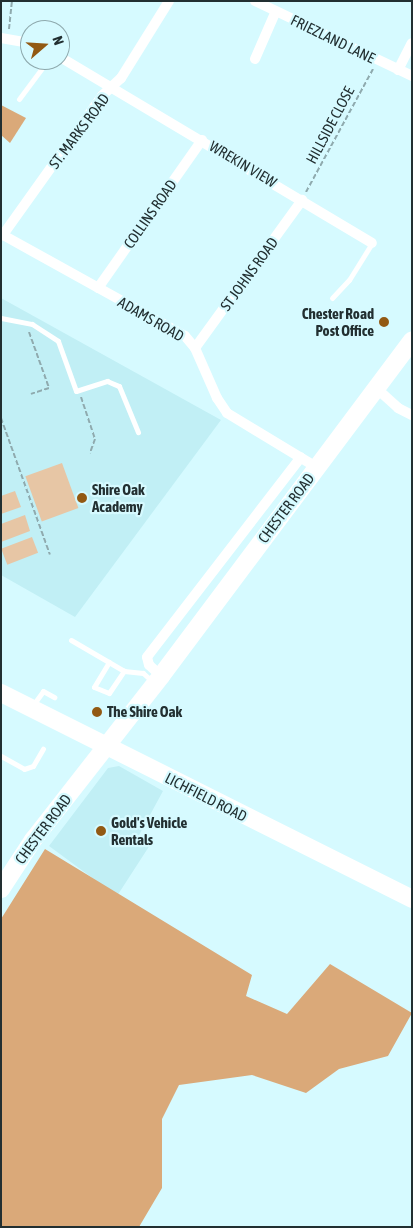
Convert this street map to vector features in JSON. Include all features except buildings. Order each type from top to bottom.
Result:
[{"type":"highway","name":"CHESTER ROAD","points":[[1,889],[33,840],[158,680],[375,387],[412,341]]},
{"type":"highway","name":"LICHFIELD ROAD","points":[[1,694],[412,899]]},
{"type":"street","name":"ST. MARKS ROAD","points":[[2,235],[102,96],[121,78],[169,1]]},
{"type":"street","name":"FRIEZLAND LANE","points":[[255,1],[412,76]]},
{"type":"street","points":[[255,58],[276,12]]},
{"type":"street","points":[[6,38],[20,41]]},
{"type":"street","points":[[398,70],[412,43]]},
{"type":"street","name":"WREKIN VIEW","points":[[70,63],[372,243]]},
{"type":"street","name":"COLLINS ROAD","points":[[98,288],[202,140]]},
{"type":"street","name":"ST JOHNS ROAD","points":[[195,348],[302,200]]},
{"type":"street","name":"ADAMS ROAD","points":[[2,235],[185,336],[195,348],[217,398],[227,413],[316,467]]},
{"type":"street","points":[[375,387],[398,408],[412,415]]},
{"type":"street","name":"CHESTER ROAD","points":[[158,680],[149,665],[147,657],[302,457]]},
{"type":"lane","points":[[20,99],[41,70]]},
{"type":"lane","points":[[332,298],[349,280],[372,243]]},
{"type":"lane","points":[[1,318],[26,323],[58,341],[76,391],[112,381],[125,398],[138,432]]},
{"type":"lane","points":[[71,640],[124,671],[142,674],[158,680]]},
{"type":"lane","points":[[109,662],[94,687],[109,693],[124,671]]},
{"type":"lane","points":[[31,708],[43,691],[54,697]]},
{"type":"lane","points":[[1,756],[24,768],[33,766],[43,748]]},
{"type":"path","points":[[6,38],[12,1]]},
{"type":"path","name":"HILLSIDE CLOSE","points":[[302,200],[378,60]]},
{"type":"path","points":[[26,323],[49,388],[31,394]]},
{"type":"path","points":[[79,390],[95,439],[90,453]]},
{"type":"path","points":[[1,418],[50,555]]},
{"type":"shaded area","points":[[1,105],[26,118],[10,143],[1,135]]},
{"type":"shaded area","name":"Shire Oak Academy","points":[[1,298],[221,420],[75,617],[1,575]]},
{"type":"shaded area","points":[[62,463],[78,508],[42,521],[25,476]]},
{"type":"shaded area","points":[[15,491],[21,507],[1,514],[1,496]]},
{"type":"shaded area","points":[[25,515],[30,531],[1,542],[1,524]]},
{"type":"shaded area","points":[[32,537],[38,553],[7,565],[1,549]]},
{"type":"shaded area","name":"Gold's Vehicle Rentals","points":[[119,766],[163,791],[138,837],[150,845],[117,896],[49,846],[108,768]]},
{"type":"shaded area","points":[[45,849],[252,975],[246,996],[287,1014],[330,964],[412,1013],[388,1056],[339,1069],[306,1093],[252,1075],[179,1085],[162,1119],[162,1188],[139,1227],[1,1227],[1,919]]},
{"type":"place","name":"Chester Road Post Office","points":[[384,322]]},
{"type":"place","name":"Shire Oak Academy","points":[[82,498]]},
{"type":"place","name":"The Shire Oak","points":[[97,712]]},
{"type":"place","name":"Gold's Vehicle Rentals","points":[[101,831]]}]
